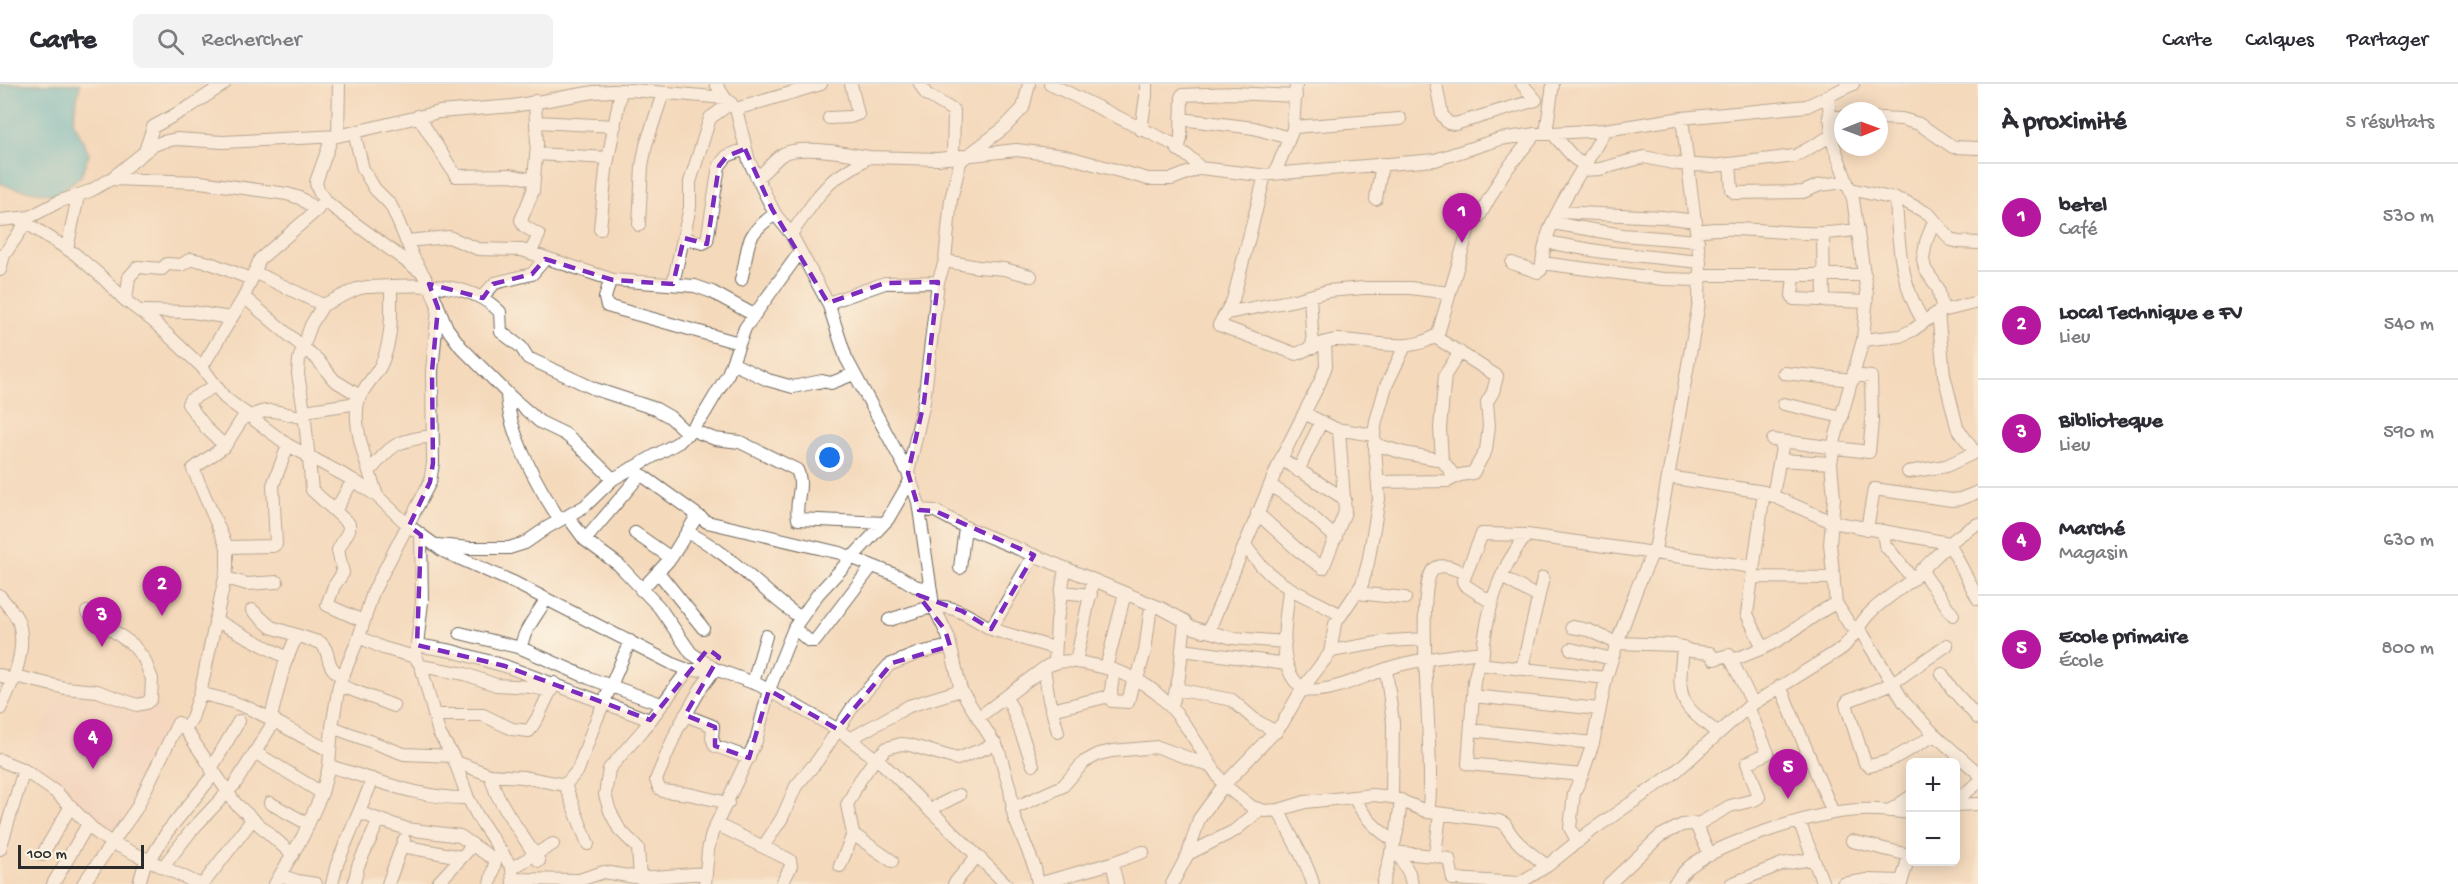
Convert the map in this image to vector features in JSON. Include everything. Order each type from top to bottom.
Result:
[{"type":"street","points":[[145,151],[149,133],[153,127],[224,84]]},
{"type":"street","points":[[321,205],[316,182],[335,137],[339,84]]},
{"type":"street","points":[[716,84],[730,103],[745,149],[775,214],[791,234],[828,303],[840,345],[909,476],[919,510],[933,605],[947,633],[961,690],[996,744],[1010,789],[1015,822],[1035,868],[1038,884],[1143,852]]},
{"type":"street","points":[[829,118],[858,115],[851,84]]},
{"type":"street","points":[[920,84],[926,94],[954,111],[952,157]]},
{"type":"street","points":[[512,877],[579,880],[597,879],[615,872],[640,879],[705,878],[708,850],[716,824],[756,741],[769,690],[797,623],[829,581],[884,523],[909,476],[924,402],[938,282],[945,261],[951,199],[960,163],[1004,128],[1023,108],[1029,84]]},
{"type":"street","points":[[1050,84],[1173,144],[1178,150],[1191,156],[1200,168]]},
{"type":"street","points":[[1141,130],[1146,84]]},
{"type":"street","points":[[1436,84],[1442,115],[1450,124],[1536,100],[1550,102]]},
{"type":"street","points":[[1522,84],[1536,100]]},
{"type":"street","points":[[1178,150],[1182,95],[1296,90],[1292,133],[1270,174],[1235,292],[1219,325],[1296,354],[1319,345],[1346,340],[1406,346],[1435,337],[1442,324],[1469,227],[1480,215],[1503,174],[1544,133],[1553,84]]},
{"type":"street","points":[[758,177],[780,156],[793,151],[869,157],[938,159],[1016,150],[1050,153],[1115,171],[1163,180],[1172,179],[1200,168],[1255,176],[1435,160],[1500,139],[1544,133],[1605,130],[1682,118],[1807,106],[1832,91],[1853,84]]},
{"type":"street","points":[[673,284],[691,199],[690,182],[710,118],[730,103],[814,85]]},
{"type":"street","points":[[0,270],[4,255],[27,220],[58,202],[78,196],[111,179],[152,146],[172,140],[223,142],[335,137],[439,112],[513,106],[621,90],[663,93],[680,89],[730,103]]},
{"type":"street","points":[[600,229],[608,158],[621,90]]},
{"type":"street","points":[[1832,91],[1829,117],[1831,136],[1848,185],[1858,229],[1867,302],[1863,340],[1832,449],[1834,498],[1830,544],[1836,603],[1849,624],[1859,629],[1904,702],[1935,735],[1978,774]]},
{"type":"street","points":[[639,225],[642,166],[646,145],[663,93]]},
{"type":"street","points":[[530,253],[539,235],[524,226],[521,220],[531,198],[534,180],[535,101]]},
{"type":"street","points":[[418,116],[456,176],[510,176],[534,180]]},
{"type":"street","points":[[1829,117],[1834,117]]},
{"type":"street","points":[[1578,842],[1571,831],[1570,819],[1574,793],[1593,743],[1606,678],[1617,643],[1636,588],[1654,552],[1699,303],[1700,262],[1682,118]]},
{"type":"street","points":[[1888,118],[1902,119],[1919,124],[1953,147],[1978,148]]},
{"type":"street","points":[[1181,119],[1292,133],[1400,119]]},
{"type":"street","points":[[536,122],[615,126]]},
{"type":"street","points":[[1512,263],[1538,272],[1541,270],[1546,242],[1555,218],[1573,182],[1585,168],[1605,130]]},
{"type":"street","points":[[354,132],[363,169],[375,189],[390,204],[420,271],[429,284],[447,328],[461,347],[540,422],[565,434],[614,480]]},
{"type":"street","points":[[1544,133],[1585,168],[1600,169],[1644,156],[1688,166],[1799,156],[1831,136]]},
{"type":"street","points":[[684,238],[702,243],[707,240],[718,166],[727,156],[745,149]]},
{"type":"street","points":[[536,154],[608,158]]},
{"type":"street","points":[[791,234],[819,195],[833,180],[869,157]]},
{"type":"street","points":[[1376,198],[1382,164]]},
{"type":"street","points":[[1730,164],[1732,190],[1735,193],[1803,192],[1820,185],[1848,185],[1896,198],[1929,214],[1954,242],[1978,243]]},
{"type":"street","points":[[111,179],[200,182],[287,194],[321,205],[420,271]]},
{"type":"street","points":[[67,249],[78,196]]},
{"type":"street","points":[[1896,198],[1899,260],[1912,298],[1923,321]]},
{"type":"street","points":[[202,367],[244,297],[257,263],[321,205]]},
{"type":"street","points":[[741,280],[750,236],[775,214]]},
{"type":"street","points":[[1555,218],[1662,217],[1697,231]]},
{"type":"street","points":[[1555,218],[1622,235],[1724,229],[1823,234],[1858,229]]},
{"type":"street","points":[[0,220],[27,220],[67,249],[102,277],[126,301],[142,311],[202,367],[225,398],[288,445],[353,480],[377,496],[409,526],[449,555],[507,579],[688,670],[715,669]]},
{"type":"street","points":[[1908,472],[1946,466],[1977,452],[1958,427],[1944,375],[1938,288],[1925,269],[1923,260],[1926,242],[1934,221]]},
{"type":"street","points":[[1823,234],[1824,302]]},
{"type":"street","points":[[406,241],[449,237],[478,249],[517,249],[610,279],[704,289],[754,315]]},
{"type":"street","points":[[1546,242],[1603,252],[1700,262]]},
{"type":"street","points":[[436,545],[509,548],[525,543],[585,506],[614,480],[636,472],[690,432],[703,416],[732,363],[739,343],[754,315],[800,252]]},
{"type":"street","points":[[126,301],[129,277],[138,267],[162,269],[167,264],[181,265],[191,259],[210,262],[252,276],[324,305]]},
{"type":"street","points":[[482,297],[495,283],[532,274],[545,259]]},
{"type":"street","points":[[945,261],[978,267],[1004,268],[1031,276]]},
{"type":"street","points":[[1542,263],[1663,279],[1865,275]]},
{"type":"street","points":[[1794,276],[1793,298],[1824,302],[1867,302]]},
{"type":"street","points":[[610,279],[604,298],[607,306],[739,343]]},
{"type":"street","points":[[828,303],[885,283],[938,282]]},
{"type":"street","points":[[363,621],[327,605],[334,586],[343,573],[338,550],[349,530],[349,524],[312,490],[310,458],[297,374],[302,348],[313,320],[324,305],[357,289],[429,284],[482,297],[500,312],[501,332],[521,347],[528,358],[595,389],[656,409],[690,432],[715,439],[740,442],[797,470],[801,483],[797,508],[798,519],[884,523]]},
{"type":"street","points":[[377,496],[361,439],[359,400],[378,370],[389,342],[391,286]]},
{"type":"street","points":[[1226,313],[1328,291],[1410,288],[1450,293]]},
{"type":"street","points":[[1207,631],[1281,459],[1313,398],[1326,366],[1319,345],[1310,296]]},
{"type":"street","points":[[244,297],[317,359],[334,380],[359,400]]},
{"type":"street","points":[[1863,340],[1900,336],[1940,311],[1978,302]]},
{"type":"street","points":[[316,884],[278,880],[293,855],[322,793],[329,766],[332,727],[341,681],[374,592],[409,526],[432,474],[432,371],[438,308]]},
{"type":"street","points":[[142,311],[192,312],[231,318]]},
{"type":"street","points":[[1379,482],[1448,481],[1473,473],[1486,450],[1487,402],[1497,378],[1493,373],[1435,337]]},
{"type":"street","points":[[1172,884],[1188,854],[1199,819],[1224,785],[1276,732],[1292,709],[1302,689],[1331,651],[1335,624],[1362,584],[1379,499],[1374,440],[1382,397],[1406,346]]},
{"type":"street","points":[[1455,477],[1442,460],[1440,428],[1444,376],[1460,352]]},
{"type":"street","points":[[732,363],[768,380],[793,387],[822,381],[831,383],[854,374]]},
{"type":"street","points":[[1763,648],[1747,614],[1752,572],[1768,494],[1780,460],[1778,441],[1868,453],[1871,449],[1871,377],[1784,373]]},
{"type":"street","points":[[215,386],[190,400],[188,404],[194,414],[225,446]]},
{"type":"street","points":[[507,393],[509,410],[527,463],[543,496],[585,540],[620,565],[667,616],[692,653],[715,669],[769,690],[837,729],[875,759],[1006,884]]},
{"type":"street","points":[[185,729],[192,718],[200,694],[226,578],[227,547],[193,469],[225,446],[248,415],[267,409],[286,415],[304,414],[359,400]]},
{"type":"street","points":[[1784,404],[1842,417]]},
{"type":"street","points":[[1304,413],[1339,430],[1374,440],[1404,453],[1442,460]]},
{"type":"street","points":[[1298,471],[1321,422]]},
{"type":"street","points":[[1257,513],[1322,568],[1327,562],[1344,516],[1345,499],[1339,430]]},
{"type":"street","points":[[370,471],[390,447],[410,439],[432,436]]},
{"type":"street","points":[[227,547],[273,546],[276,544],[273,485],[288,445]]},
{"type":"street","points":[[1281,459],[1345,499]]},
{"type":"street","points":[[1780,460],[1831,463]]},
{"type":"street","points":[[636,472],[707,522],[815,546],[853,558],[898,576],[915,586],[931,590]]},
{"type":"street","points":[[585,540],[636,472]]},
{"type":"street","points":[[1668,477],[1768,494],[1832,522],[1949,543]]},
{"type":"street","points":[[335,510],[353,480]]},
{"type":"street","points":[[1270,485],[1296,502],[1335,538]]},
{"type":"street","points":[[1866,529],[1874,489],[1952,500],[1978,492]]},
{"type":"street","points":[[919,510],[935,511],[965,527],[1125,593],[1185,621],[1183,650],[1172,706]]},
{"type":"street","points":[[641,590],[671,558],[689,533],[697,516]]},
{"type":"street","points":[[1395,849],[1449,859],[1453,879],[1519,883],[1547,866],[1603,822],[1654,788],[1750,705],[1841,649],[1881,602],[1917,574],[1949,543],[1978,524]]},
{"type":"street","points":[[960,568],[965,527]]},
{"type":"street","points":[[1883,531],[1885,545],[1917,574],[1953,615]]},
{"type":"street","points":[[635,533],[671,558]]},
{"type":"street","points":[[689,533],[728,557],[797,623],[809,642],[815,641],[872,566]]},
{"type":"street","points":[[1491,602],[1465,585],[1463,579],[1482,534],[1527,535],[1654,552],[1752,572],[1834,578]]},
{"type":"street","points":[[421,535],[422,593],[418,656],[439,733],[454,759],[468,798],[512,877]]},
{"type":"street","points":[[1527,535],[1514,552],[1491,602],[1473,696],[1468,761],[1469,765],[1582,775]]},
{"type":"street","points":[[1949,543],[1978,599]]},
{"type":"street","points":[[1245,545],[1262,569],[1290,590],[1341,615]]},
{"type":"street","points":[[992,629],[1034,555]]},
{"type":"street","points":[[1434,856],[1434,813],[1425,661],[1431,572],[1442,566],[1465,573]]},
{"type":"street","points":[[1058,732],[1051,710],[1049,665],[1054,648],[1065,568]]},
{"type":"street","points":[[658,572],[703,627]]},
{"type":"street","points":[[1502,577],[1538,597]]},
{"type":"street","points":[[226,578],[247,584],[277,582]]},
{"type":"street","points":[[1522,668],[1543,578]]},
{"type":"street","points":[[1076,662],[1093,580]]},
{"type":"street","points":[[1290,590],[1285,642],[1286,664],[1302,689],[1311,691],[1386,669],[1425,661],[1481,658],[1522,668],[1606,678]]},
{"type":"street","points":[[1061,592],[1091,595]]},
{"type":"street","points":[[1125,593],[1110,669],[1112,702],[1127,702],[1145,651],[1149,613],[1153,605]]},
{"type":"street","points":[[1357,593],[1404,598]]},
{"type":"street","points":[[0,596],[19,622],[19,658],[14,679],[0,709]]},
{"type":"street","points":[[521,648],[524,634],[546,599]]},
{"type":"street","points":[[1733,660],[1789,635],[1821,611],[1836,603]]},
{"type":"street","points":[[890,620],[933,605],[948,606],[962,611],[992,629],[1054,648]]},
{"type":"street","points":[[252,610],[271,627],[296,637],[321,643],[325,647],[330,667],[341,681],[394,706]]},
{"type":"street","points":[[0,675],[65,688],[96,691],[137,705],[146,704],[151,699],[152,679],[144,659],[133,645],[87,612]]},
{"type":"street","points":[[216,620],[287,658]]},
{"type":"street","points":[[1185,625],[1232,638],[1285,642]]},
{"type":"street","points":[[1572,627],[1588,630],[1617,643],[1672,644],[1691,651],[1710,653],[1714,659],[1729,654],[1768,751],[1767,755],[1747,764],[1759,791],[1759,797],[1730,806],[1696,825],[1682,825],[1660,836],[1609,884]]},
{"type":"street","points":[[460,633],[521,648],[610,686],[661,704]]},
{"type":"street","points":[[753,683],[766,636]]},
{"type":"street","points":[[164,867],[191,831],[227,793],[256,753],[273,719],[287,658],[296,637]]},
{"type":"street","points":[[359,637],[383,648],[418,656],[496,685],[552,687]]},
{"type":"street","points":[[1331,651],[1398,640],[1425,639]]},
{"type":"street","points":[[565,785],[578,770],[630,641]]},
{"type":"street","points":[[763,847],[782,818],[796,786],[818,760],[854,705],[889,665],[950,645]]},
{"type":"street","points":[[1935,735],[1889,761],[1872,766],[1865,763],[1846,704],[1848,701],[1891,684],[1947,645]]},
{"type":"street","points":[[1683,647],[1681,686],[1683,698],[1688,707],[1718,734]]},
{"type":"street","points":[[1571,649],[1612,659]]},
{"type":"street","points":[[1183,650],[1286,664]]},
{"type":"street","points":[[418,656],[452,651],[650,720]]},
{"type":"street","points":[[979,717],[1049,665],[1076,662],[1110,669],[1136,678],[1153,688],[1172,706],[1224,785],[1251,807],[1260,810],[1279,810],[1305,802],[1372,795],[1396,799],[1434,813],[1493,820],[1505,824],[1520,845],[1547,866]]},
{"type":"street","points":[[715,669],[685,715],[657,775],[658,788],[663,791],[728,803]]},
{"type":"street","points":[[1383,884],[1395,849],[1396,799],[1393,723],[1386,669]]},
{"type":"street","points":[[640,879],[638,848],[619,829],[604,795],[604,785],[609,769],[688,670]]},
{"type":"street","points":[[1942,674],[1978,718]]},
{"type":"street","points":[[1780,686],[1833,813]]},
{"type":"street","points":[[434,715],[475,713],[512,729],[529,730],[552,687]]},
{"type":"street","points":[[1176,689],[1232,700],[1255,720],[1276,732]]},
{"type":"street","points":[[850,739],[909,706],[961,690]]},
{"type":"street","points":[[200,694],[231,700],[273,719],[329,750]]},
{"type":"street","points":[[1051,710],[1110,696]]},
{"type":"street","points":[[1473,696],[1599,709]]},
{"type":"street","points":[[1006,698],[1034,765]]},
{"type":"street","points":[[685,715],[713,726],[712,738],[715,746],[749,758]]},
{"type":"street","points":[[140,884],[148,860],[212,772],[239,721]]},
{"type":"street","points":[[83,884],[110,842],[136,809],[178,723],[185,729],[227,793],[252,820],[293,855]]},
{"type":"street","points":[[332,727],[404,754],[454,759],[490,775],[523,777],[565,785]]},
{"type":"street","points":[[1471,730],[1593,743]]},
{"type":"street","points":[[840,866],[853,834],[847,806],[860,780],[875,759],[887,748],[901,744],[923,748],[957,759],[996,744]]},
{"type":"street","points":[[1012,809],[1063,786],[1084,762],[1099,754],[1112,751],[1158,747],[1210,765]]},
{"type":"street","points":[[256,753],[322,793]]},
{"type":"street","points":[[0,760],[24,770],[71,806],[88,825],[110,842],[201,884],[252,820]]},
{"type":"street","points":[[329,766],[405,791],[429,796],[468,798]]},
{"type":"street","points":[[0,849],[24,770]]},
{"type":"street","points":[[490,775],[496,795],[507,814],[538,857]]},
{"type":"street","points":[[332,884],[341,854],[373,779]]},
{"type":"street","points":[[1960,797],[1978,783]]},
{"type":"street","points":[[565,785],[588,844]]},
{"type":"street","points":[[929,810],[959,795]]},
{"type":"street","points":[[1354,797],[1371,823],[1395,849],[1409,873],[1412,884]]},
{"type":"street","points":[[1889,811],[1906,800]]},
{"type":"street","points":[[270,803],[308,825]]},
{"type":"street","points":[[1960,805],[1978,804]]},
{"type":"street","points":[[42,855],[71,806]]},
{"type":"street","points":[[1674,884],[1690,866],[1710,855],[1743,840],[1799,821],[1862,809],[1906,813]]},
{"type":"street","points":[[1188,854],[1234,831],[1260,810]]},
{"type":"street","points":[[1279,810],[1305,862],[1313,884]]},
{"type":"street","points":[[360,813],[407,829],[460,836],[489,856],[499,856]]},
{"type":"street","points":[[354,884],[358,866],[379,820]]},
{"type":"street","points":[[1799,821],[1823,884]]},
{"type":"street","points":[[716,824],[792,863],[782,884]]},
{"type":"street","points":[[52,884],[88,825]]},
{"type":"street","points":[[1696,825],[1710,855]]},
{"type":"street","points":[[388,884],[407,829]]},
{"type":"street","points":[[853,834],[892,861]]},
{"type":"street","points":[[1852,841],[1906,853]]},
{"type":"street","points":[[512,877],[553,844]]},
{"type":"street","points":[[437,884],[473,845]]},
{"type":"street","points":[[402,846],[461,857]]},
{"type":"street","points":[[490,884],[499,856]]},
{"type":"street","points":[[954,884],[977,856]]},
{"type":"street","points":[[1731,884],[1782,864],[1812,859]]},
{"type":"street","points":[[1112,863],[1117,884]]},
{"type":"street","points":[[1844,884],[1867,880],[1901,883],[1906,866]]},
{"type":"highlighted area","points":[[745,149],[772,209],[828,303],[885,283],[938,282],[924,402],[908,473],[919,510],[935,511],[1034,555],[991,629],[962,611],[918,595],[945,630],[950,646],[892,663],[837,729],[769,690],[749,758],[715,746],[715,727],[685,715],[719,657],[708,649],[650,720],[505,666],[417,645],[421,535],[409,526],[430,482],[433,463],[432,371],[438,308],[429,284],[483,298],[493,284],[532,274],[545,259],[613,280],[673,284],[684,238],[707,244],[719,166],[727,156]]},
{"type":"shaded area","points":[[64,687],[143,692],[161,709],[174,728],[152,772],[110,839],[20,764]]},
{"type":"water","points":[[0,84],[80,84],[73,120],[89,154],[81,176],[56,195],[13,188],[0,183]]},
{"type":"place","name":"betel","points":[[1462,243]]},
{"type":"place","name":"Local Technique e FV","points":[[162,616]]},
{"type":"place","name":"Biblioteque","points":[[102,647]]},
{"type":"place","name":"Marché","points":[[93,769]]},
{"type":"place","name":"Ecole primaire","points":[[1788,799]]}]
